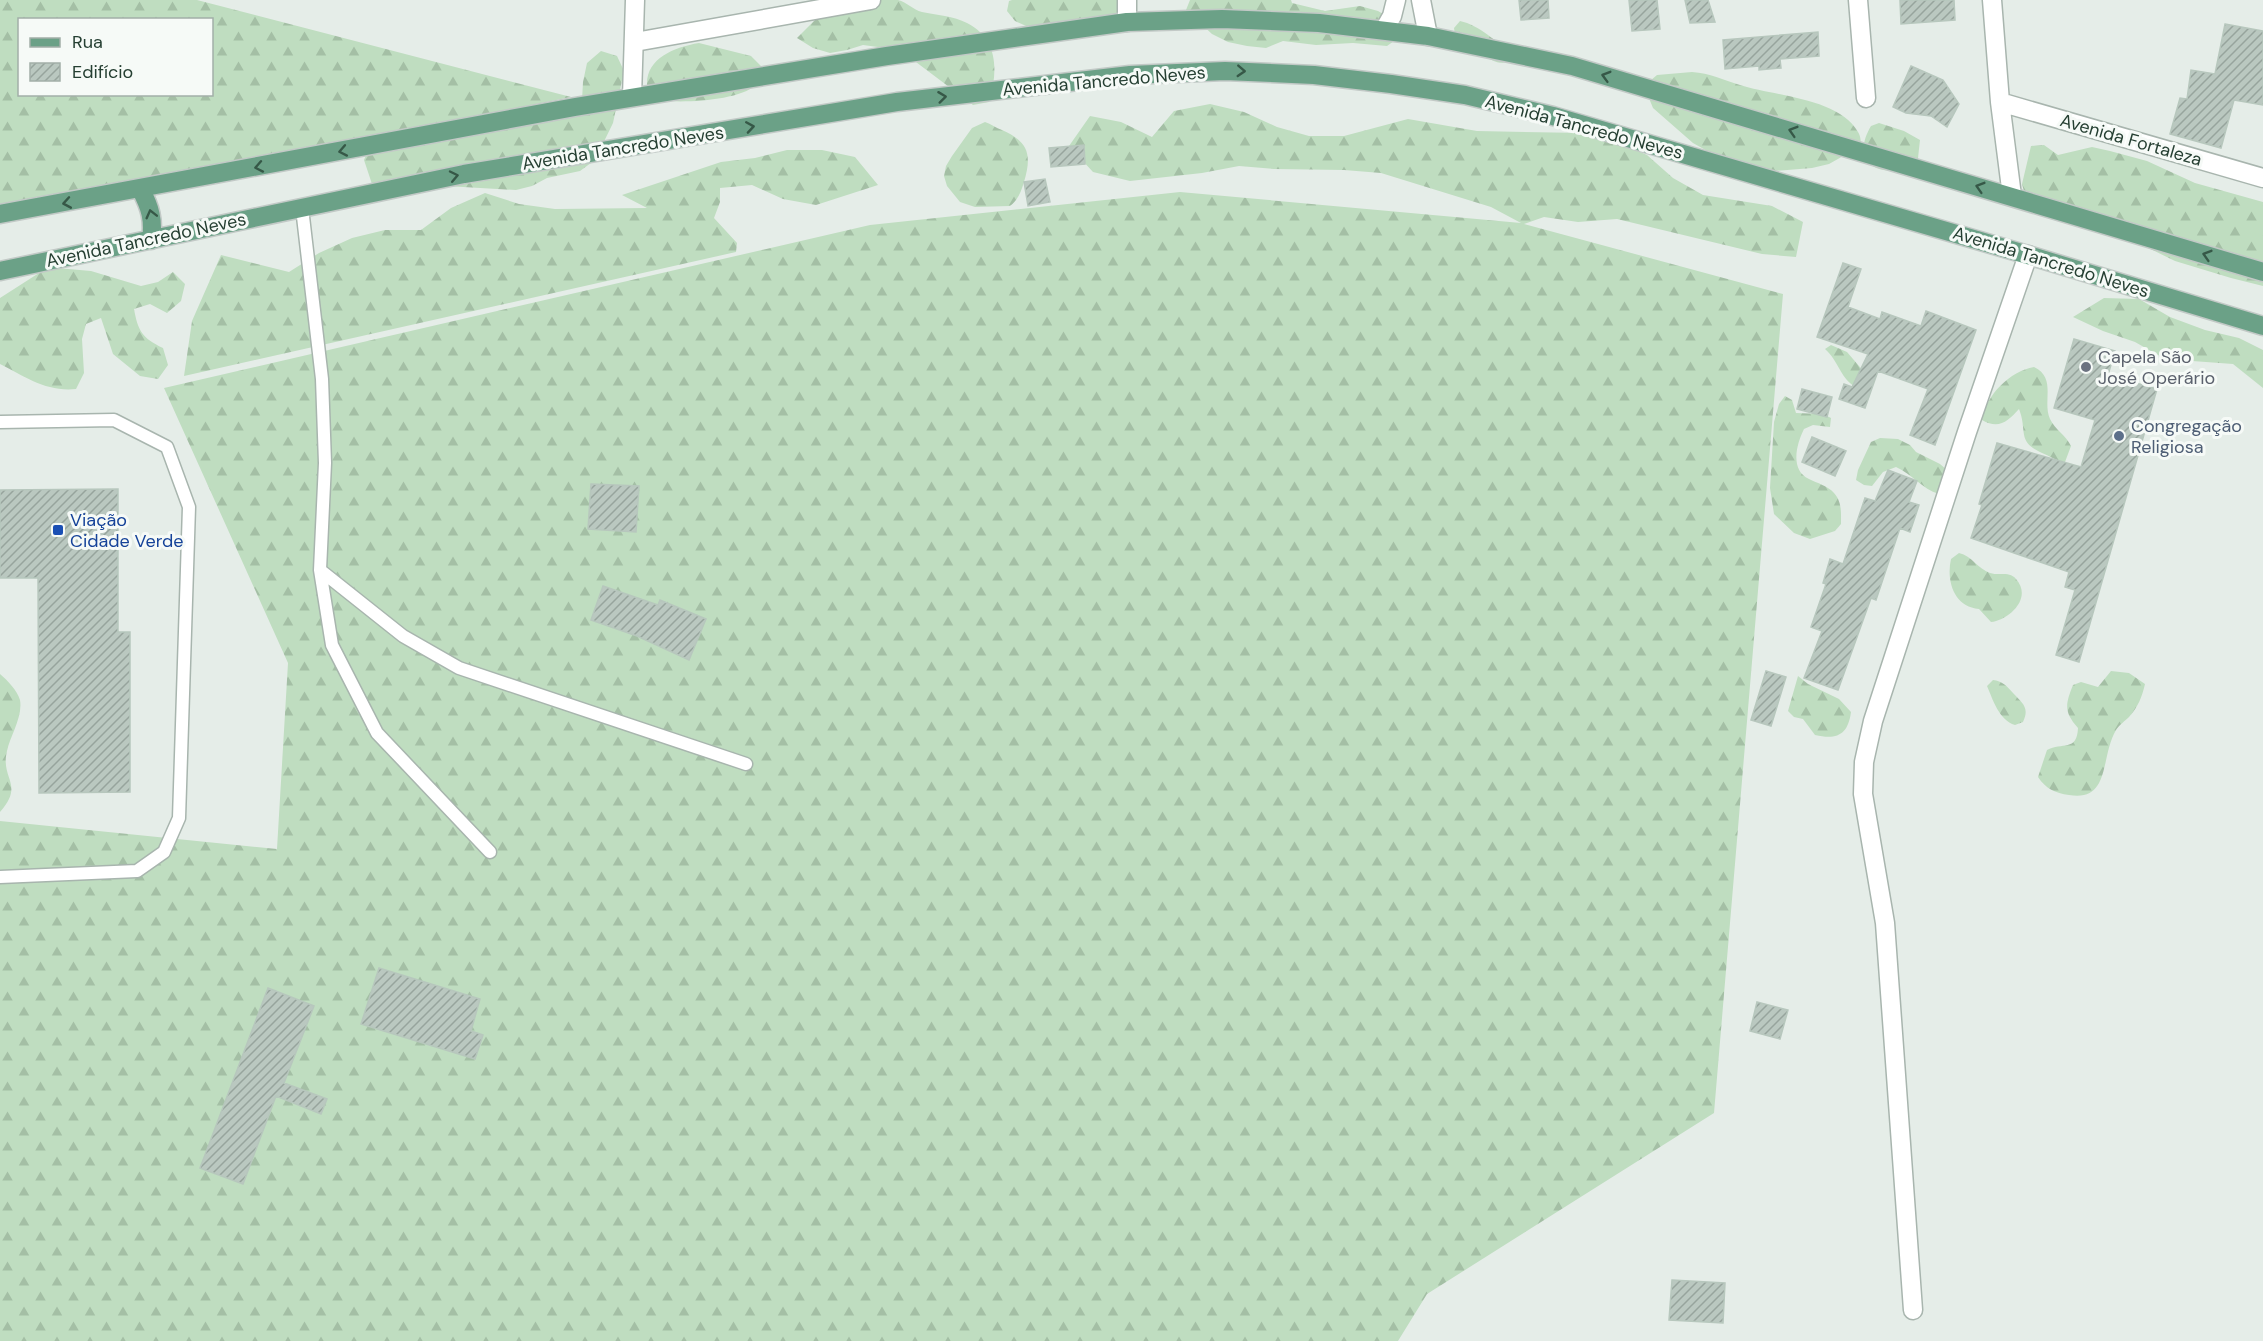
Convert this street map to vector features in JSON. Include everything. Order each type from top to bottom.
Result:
[{"type":"main road","points":[[0,214],[141,190],[632,98],[887,56],[1127,22],[1222,19],[1319,23],[1428,36],[1583,69],[2263,272]]},
{"type":"main road","name":"Avenida Tancredo Neves","points":[[0,271],[464,174],[897,102],[1130,75],[1225,71],[1314,75],[1391,84],[1465,95],[1553,116],[2263,326]]},
{"type":"main road","points":[[141,190],[149,205],[153,223],[151,240]]},
{"type":"street","points":[[632,98],[635,0]]},
{"type":"street","points":[[634,42],[871,0]]},
{"type":"street","points":[[1127,0],[1127,22]]},
{"type":"street","points":[[1384,30],[1392,16],[1396,0]]},
{"type":"street","points":[[1420,0],[1428,36]]},
{"type":"street","points":[[1858,0],[1866,98]]},
{"type":"street","points":[[1992,0],[2000,102],[2012,196]]},
{"type":"street","name":"Avenida Fortaleza","points":[[2000,102],[2263,178]]},
{"type":"street","points":[[1913,1310],[1885,923],[1863,794],[1864,762],[1877,710],[1967,432],[2028,255]]},
{"type":"lane","points":[[302,208],[322,379],[325,463],[320,570],[332,645],[377,733],[490,852]]},
{"type":"lane","points":[[0,422],[114,420],[167,447],[189,507],[179,818],[164,852],[137,871],[0,877]]},
{"type":"lane","points":[[320,570],[403,636],[459,668],[746,764]]},
{"type":"green space","points":[[0,0],[197,0],[571,97],[140,184],[0,207]]},
{"type":"green space","points":[[852,0],[898,0],[919,11],[951,17],[978,30],[990,47],[993,57],[994,79],[989,102],[973,105],[900,50],[863,45],[830,53],[813,48],[797,38],[819,16]]},
{"type":"green space","points":[[1125,0],[1125,6],[1114,20],[1033,29],[1015,21],[1007,11],[1009,1]]},
{"type":"green space","points":[[1190,0],[1291,0],[1292,3],[1325,11],[1360,6],[1378,11],[1395,21],[1401,36],[1387,46],[1353,43],[1316,45],[1283,41],[1266,48],[1247,46],[1228,42],[1212,34],[1186,10]]},
{"type":"green space","points":[[1460,21],[1481,30],[1494,39],[1511,54],[1507,62],[1496,62],[1465,51],[1458,43],[1454,28]]},
{"type":"green space","points":[[699,43],[751,56],[763,68],[756,85],[735,95],[705,100],[650,99],[647,86],[648,76],[658,59],[677,49]]},
{"type":"green space","points":[[601,51],[617,56],[624,71],[613,123],[595,160],[580,171],[547,178],[532,186],[516,190],[446,186],[411,191],[392,198],[375,193],[364,160],[367,153],[575,117],[582,100],[587,63]]},
{"type":"green space","points":[[1692,72],[1711,75],[1754,89],[1821,105],[1849,121],[1858,132],[1861,150],[1845,155],[1829,164],[1812,168],[1774,171],[1709,152],[1693,143],[1653,108],[1644,86],[1657,75]]},
{"type":"green space","points":[[1210,104],[1244,112],[1277,127],[1309,136],[1344,136],[1408,119],[1477,131],[1584,133],[1616,141],[1647,155],[1673,178],[1703,195],[1772,206],[1803,222],[1796,257],[1762,254],[1617,219],[1578,222],[1544,217],[1524,224],[1783,294],[1714,1113],[1427,1294],[1398,1341],[0,1341],[0,821],[277,849],[288,663],[164,388],[870,225],[1180,192],[1521,223],[1491,207],[1381,173],[1239,166],[1202,173],[1130,181],[1093,172],[1069,146],[1090,116],[1121,122],[1152,137],[1174,111]]},
{"type":"green space","points":[[985,122],[1018,139],[1026,150],[1028,164],[1024,182],[1019,195],[1010,206],[975,207],[960,202],[947,186],[944,176],[946,166],[972,128]]},
{"type":"green space","points":[[1879,123],[1904,131],[1920,140],[1918,158],[1895,170],[1874,167],[1867,161],[1864,152],[1865,140],[1871,126]]},
{"type":"green space","points":[[2044,145],[2058,155],[2092,147],[2110,151],[2147,161],[2195,183],[2263,202],[2263,286],[2175,261],[2128,238],[2027,202],[2022,184],[2031,146]]},
{"type":"green space","points":[[787,150],[822,150],[855,157],[878,185],[816,205],[783,199],[752,185],[720,188],[720,202],[714,218],[737,243],[736,252],[184,376],[192,321],[221,255],[289,272],[319,253],[352,238],[385,230],[421,230],[451,208],[485,193],[519,204],[555,209],[647,208],[622,195],[721,162],[755,158]]},
{"type":"green space","points":[[57,268],[91,271],[141,286],[158,282],[173,272],[185,284],[181,301],[167,313],[150,304],[134,309],[142,333],[150,341],[163,348],[168,365],[158,379],[140,376],[113,354],[101,318],[86,324],[82,339],[84,373],[76,389],[46,386],[0,364],[0,298],[39,273]]},
{"type":"green space","points":[[2104,298],[2139,299],[2170,317],[2205,330],[2239,338],[2263,350],[2263,388],[2233,364],[2165,359],[2135,342],[2073,317]]},
{"type":"green space","points":[[1831,345],[1847,352],[1865,373],[1854,386],[1845,378],[1825,349]]},
{"type":"green space","points":[[2034,367],[2045,377],[2050,419],[2071,446],[2065,462],[2034,449],[2029,444],[2024,435],[2019,409],[2003,423],[1993,424],[1982,420],[1988,402],[2000,386],[2016,373]]},
{"type":"green space","points":[[1785,396],[1792,400],[1796,413],[1823,414],[1831,418],[1830,427],[1813,425],[1804,429],[1797,449],[1799,470],[1809,479],[1832,491],[1837,496],[1841,507],[1841,524],[1835,531],[1810,539],[1794,533],[1774,514],[1770,488],[1774,422],[1779,404]]},
{"type":"green space","points":[[1880,438],[1898,439],[1948,471],[1939,494],[1927,489],[1896,467],[1883,472],[1872,486],[1864,485],[1856,480],[1858,470],[1871,442]]},
{"type":"green space","points":[[1959,553],[1986,571],[1993,574],[2007,574],[2016,579],[2021,586],[2022,593],[2017,607],[2011,613],[1991,622],[1979,609],[1970,607],[1958,598],[1951,584],[1950,567],[1951,559]]},
{"type":"green space","points":[[2111,671],[2129,673],[2145,684],[2141,698],[2129,717],[2116,730],[2102,775],[2092,792],[2069,795],[2055,792],[2044,785],[2038,777],[2047,750],[2068,745],[2077,736],[2078,728],[2067,708],[2073,685],[2081,682],[2098,687]]},
{"type":"green space","points":[[0,674],[17,693],[20,706],[18,720],[7,751],[6,768],[11,795],[0,812]]},
{"type":"green space","points":[[1798,676],[1808,684],[1839,699],[1851,712],[1844,731],[1829,737],[1815,735],[1803,719],[1794,717],[1788,711]]},
{"type":"green space","points":[[1993,680],[2004,684],[2022,703],[2026,713],[2023,722],[2015,725],[2001,714],[1987,686]]},
{"type":"building","points":[[1519,0],[1548,0],[1549,18],[1521,20]]},
{"type":"building","points":[[1629,0],[1657,0],[1660,29],[1632,31]]},
{"type":"building","points":[[1685,0],[1708,0],[1715,22],[1690,23]]},
{"type":"building","points":[[1900,0],[1954,0],[1955,20],[1901,24]]},
{"type":"building","points":[[2225,24],[2263,31],[2263,105],[2234,100],[2221,148],[2170,134],[2180,98],[2187,99],[2191,70],[2215,74]]},
{"type":"building","points":[[1818,32],[1819,56],[1780,59],[1781,68],[1759,70],[1759,66],[1725,69],[1723,40]]},
{"type":"building","points":[[1911,66],[1943,80],[1959,104],[1947,127],[1931,116],[1906,113],[1893,107]]},
{"type":"building","points":[[1084,145],[1085,164],[1051,167],[1049,148]]},
{"type":"building","points":[[1045,179],[1050,202],[1028,206],[1024,182]]},
{"type":"building","points":[[1843,263],[1861,269],[1848,307],[1880,319],[1882,312],[1921,326],[1926,311],[1976,330],[1935,445],[1910,435],[1928,389],[1878,371],[1865,408],[1839,399],[1844,384],[1852,387],[1868,354],[1817,337]]},
{"type":"building","points":[[2074,339],[2115,351],[2108,375],[2157,389],[2079,662],[2056,655],[2075,590],[2065,587],[2069,572],[1971,538],[1982,505],[1979,504],[1997,443],[2081,467],[2095,420],[2054,408]]},
{"type":"building","points":[[1802,389],[1832,397],[1827,417],[1797,409]]},
{"type":"building","points":[[1812,437],[1846,451],[1835,476],[1802,462]]},
{"type":"building","points":[[1888,470],[1917,481],[1909,502],[1919,505],[1910,532],[1900,528],[1876,600],[1871,598],[1838,690],[1804,678],[1822,631],[1811,627],[1826,584],[1823,583],[1830,559],[1843,564],[1865,498],[1875,501]]},
{"type":"building","points":[[591,484],[639,486],[636,532],[588,529]]},
{"type":"building","points":[[118,489],[118,632],[130,632],[130,792],[39,793],[38,578],[0,578],[0,490]]},
{"type":"building","points":[[603,586],[658,605],[660,600],[706,619],[689,660],[637,636],[591,620]]},
{"type":"building","points":[[1766,671],[1786,677],[1771,726],[1751,720]]},
{"type":"building","points":[[379,968],[480,999],[471,1031],[483,1035],[475,1059],[361,1024]]},
{"type":"building","points":[[268,988],[314,1006],[284,1083],[327,1099],[321,1114],[276,1096],[243,1184],[200,1168]]},
{"type":"building","points":[[1757,1002],[1788,1010],[1780,1039],[1750,1031]]},
{"type":"building","points":[[1672,1280],[1725,1283],[1723,1323],[1669,1320]]},
{"type":"place","name":"Capela São José Operário","points":[[2086,367]]},
{"type":"place","name":"Congregação Religiosa","points":[[2119,436]]},
{"type":"place","name":"Viação Cidade Verde","points":[[58,530]]}]
